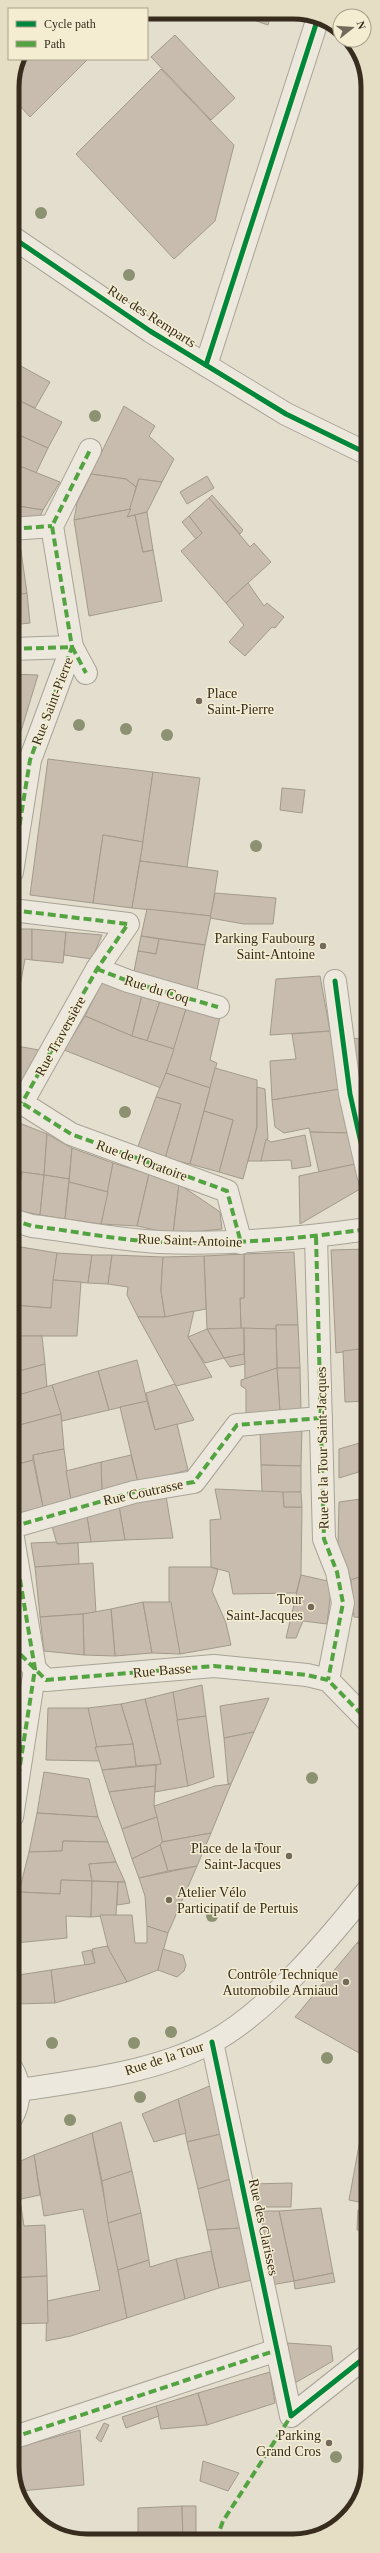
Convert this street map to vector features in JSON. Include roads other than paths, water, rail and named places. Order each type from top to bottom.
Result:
[{"type":"street","points":[[206,365],[316,23]]},
{"type":"street","name":"Rue des Remparts","points":[[19,242],[150,331],[286,414],[361,451]]},
{"type":"street","points":[[86,672],[72,647],[52,526],[90,450]]},
{"type":"street","points":[[19,528],[52,526]]},
{"type":"street","points":[[19,649],[72,647]]},
{"type":"street","name":"Rue Saint-Pierre","points":[[19,828],[30,760],[72,647]]},
{"type":"street","name":"Rue Traversière","points":[[19,911],[128,924],[97,969],[19,1099]]},
{"type":"street","name":"Rue du Coq","points":[[97,969],[128,981],[218,1007]]},
{"type":"street","points":[[335,981],[350,1094],[361,1143]]},
{"type":"street","name":"Rue de l'Oratoire","points":[[19,1103],[71,1134],[227,1191],[241,1243]]},
{"type":"street","name":"Rue Saint-Antoine","points":[[19,1222],[32,1226],[158,1242],[241,1243],[316,1237],[361,1230]]},
{"type":"street","name":"Rue de la Tour Saint-Jacques","points":[[316,1237],[324,1539],[337,1572],[343,1603],[328,1680]]},
{"type":"street","name":"Rue Coutrasse","points":[[19,1525],[134,1492],[194,1482],[237,1426],[321,1418]]},
{"type":"street","points":[[19,1574],[35,1670],[19,1772]]},
{"type":"street","name":"Rue Basse","points":[[19,1653],[46,1680],[214,1666],[293,1674],[328,1680]]},
{"type":"street","points":[[328,1680],[361,1714]]},
{"type":"street","name":"Rue de la Tour","points":[[19,2079],[83,2080],[169,2059],[212,2042],[254,2014],[326,1941],[361,1898]]},
{"type":"street","name":"Rue des Clarisses","points":[[212,2042],[291,2416],[361,2361]]},
{"type":"street","points":[[19,2436],[277,2350]]},
{"type":"place","name":"Place Saint-Pierre","points":[[199,701]]},
{"type":"place","name":"Parking Faubourg Saint-Antoine","points":[[323,946]]},
{"type":"place","name":"Tour Saint-Jacques","points":[[311,1607]]},
{"type":"place","name":"Place de la Tour Saint-Jacques","points":[[289,1856]]},
{"type":"place","name":"Atelier Vélo Participatif de Pertuis","points":[[169,1900]]},
{"type":"place","name":"Contrôle Technique Automobile Arniaud","points":[[346,1982]]},
{"type":"place","name":"Parking Grand Cros","points":[[329,2443]]}]
